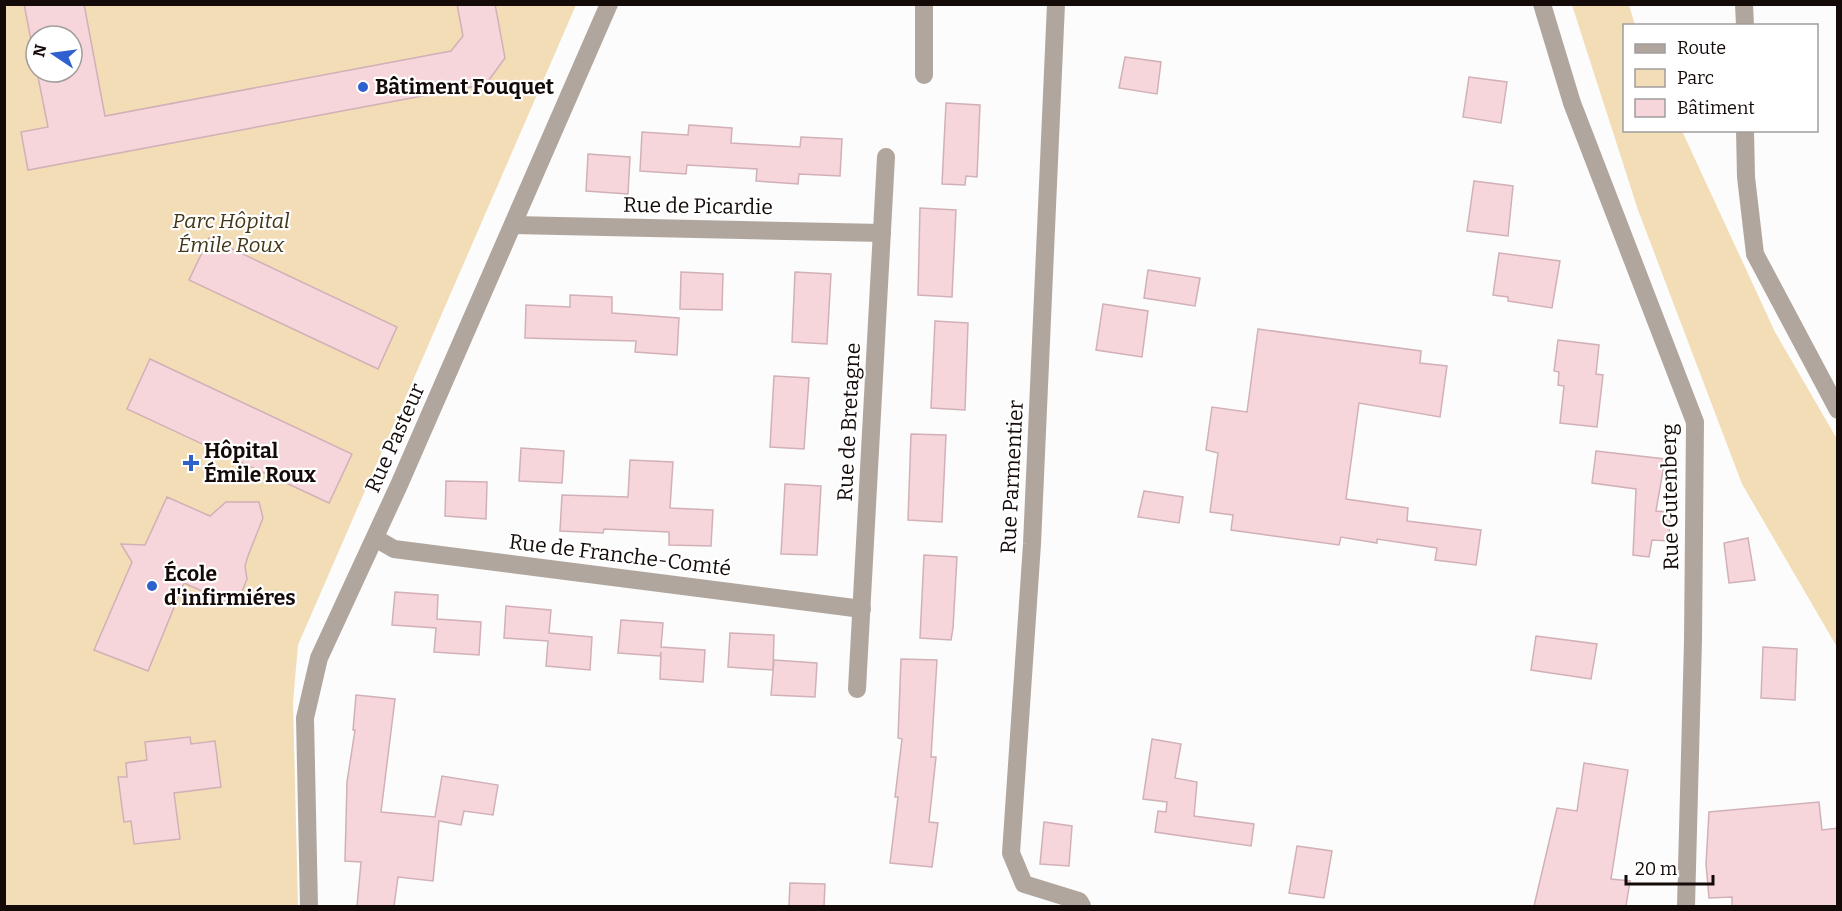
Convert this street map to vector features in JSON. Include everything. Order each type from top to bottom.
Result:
[{"type":"street","name":"Rue Pasteur","points":[[309,906],[305,718],[319,658],[375,538],[609,4]]},
{"type":"street","points":[[924,4],[924,75]]},
{"type":"street","name":"Rue Parmentier","points":[[1056,4],[1032,544],[1011,853],[1024,884],[1079,901],[1082,906]]},
{"type":"street","name":"Rue Gutenberg","points":[[1542,4],[1572,103],[1695,422],[1693,640],[1686,906]]},
{"type":"street","points":[[1744,4],[1745,24]]},
{"type":"street","points":[[1745,132],[1746,177],[1755,254],[1838,410]]},
{"type":"street","name":"Rue de Bretagne","points":[[857,689],[886,157]]},
{"type":"street","name":"Rue de Picardie","points":[[513,225],[882,233]]},
{"type":"street","name":"Rue de Franche-Comté","points":[[375,538],[394,549],[862,609]]},
{"type":"green space","name":"Parc Hôpital Émile Roux","points":[[5,5],[576,5],[298,645],[293,702],[298,906],[5,906]]},
{"type":"green space","points":[[1572,5],[1629,5],[1635,24],[1623,24],[1623,132],[1682,132],[1775,332],[1837,439],[1837,647],[1742,484],[1638,210]]},
{"type":"building","name":"Bâtiment Fouquet","points":[[24,4],[84,4],[105,116],[451,51],[463,36],[457,4],[495,4],[505,58],[486,84],[28,170],[21,132],[48,127],[39,84],[84,84],[84,24],[28,24]]},
{"type":"building","points":[[1125,57],[1161,62],[1157,94],[1119,88]]},
{"type":"building","points":[[1469,77],[1507,82],[1501,123],[1463,117]]},
{"type":"building","points":[[946,103],[980,105],[977,177],[966,176],[965,185],[942,184]]},
{"type":"building","points":[[689,125],[732,128],[731,143],[800,147],[801,137],[842,139],[840,176],[799,174],[798,184],[756,181],[757,169],[687,165],[686,174],[640,171],[642,132],[688,135]]},
{"type":"building","points":[[588,154],[630,157],[628,194],[586,191]]},
{"type":"building","points":[[1474,181],[1513,186],[1508,236],[1467,231]]},
{"type":"building","points":[[920,208],[956,210],[952,297],[918,295]]},
{"type":"building","points":[[209,238],[397,327],[378,369],[189,280]]},
{"type":"building","points":[[1499,253],[1560,261],[1552,308],[1508,301],[1508,297],[1493,295]]},
{"type":"building","points":[[1148,270],[1200,278],[1195,306],[1144,298]]},
{"type":"building","points":[[681,272],[723,274],[722,310],[680,309]]},
{"type":"building","points":[[795,272],[831,274],[827,344],[792,342]]},
{"type":"building","points":[[570,295],[612,297],[612,313],[679,318],[677,355],[635,352],[636,341],[525,338],[526,305],[570,307]]},
{"type":"building","points":[[1103,304],[1148,311],[1142,357],[1096,350]]},
{"type":"building","points":[[935,321],[968,323],[965,410],[931,408]]},
{"type":"building","points":[[1258,329],[1421,351],[1420,363],[1447,366],[1440,417],[1359,403],[1346,499],[1408,508],[1407,521],[1481,530],[1476,565],[1435,560],[1437,548],[1377,539],[1377,543],[1341,537],[1339,545],[1231,530],[1233,515],[1210,512],[1218,453],[1206,450],[1212,407],[1247,412]]},
{"type":"building","points":[[1558,340],[1599,345],[1596,374],[1603,375],[1597,427],[1560,423],[1564,386],[1558,385],[1559,372],[1554,371]]},
{"type":"building","points":[[150,359],[352,454],[329,503],[127,409]]},
{"type":"building","points":[[774,376],[809,378],[804,449],[770,447]]},
{"type":"building","points":[[911,434],[946,435],[942,522],[908,520]]},
{"type":"building","points":[[521,448],[564,451],[562,483],[519,481]]},
{"type":"building","points":[[1596,451],[1665,459],[1656,511],[1670,512],[1669,541],[1652,540],[1649,557],[1633,555],[1636,489],[1592,483]]},
{"type":"building","points":[[630,460],[673,462],[670,508],[713,510],[711,546],[669,545],[669,532],[604,529],[603,533],[560,531],[562,495],[628,497]]},
{"type":"building","points":[[446,481],[487,482],[486,519],[445,516]]},
{"type":"building","points":[[785,484],[821,486],[817,555],[781,554]]},
{"type":"building","points":[[1144,491],[1183,497],[1179,523],[1138,517]]},
{"type":"building","name":"École d'infirmiéres","points":[[167,497],[210,516],[226,502],[259,502],[263,518],[248,556],[245,566],[247,579],[236,606],[184,583],[148,671],[94,650],[132,562],[121,544],[145,545]]},
{"type":"building","points":[[1748,538],[1755,580],[1729,583],[1724,543]]},
{"type":"building","points":[[924,555],[957,557],[951,640],[920,638]]},
{"type":"building","points":[[395,592],[438,595],[437,619],[481,622],[479,655],[434,652],[436,628],[392,625]]},
{"type":"building","points":[[506,606],[551,610],[549,633],[592,637],[590,670],[546,666],[548,641],[504,638]]},
{"type":"building","points":[[621,620],[663,623],[661,647],[705,650],[703,682],[660,679],[661,652],[660,656],[618,653]]},
{"type":"building","points":[[730,633],[774,635],[773,670],[728,667]]},
{"type":"building","points":[[1536,636],[1597,644],[1591,679],[1531,670]]},
{"type":"building","points":[[1763,647],[1797,649],[1795,700],[1761,698]]},
{"type":"building","points":[[901,659],[937,660],[931,757],[936,757],[929,822],[938,823],[932,867],[890,863],[902,739],[898,738]]},
{"type":"building","points":[[774,660],[817,663],[815,697],[771,695]]},
{"type":"building","points":[[356,695],[395,699],[381,812],[435,817],[442,776],[498,785],[493,815],[464,811],[461,825],[439,821],[433,881],[398,877],[394,906],[357,906],[361,862],[345,861],[347,782],[355,730],[353,730]]},
{"type":"building","points":[[190,737],[191,744],[215,741],[221,787],[174,793],[180,839],[134,844],[131,821],[124,822],[118,777],[127,777],[126,763],[147,760],[145,742]]},
{"type":"building","points":[[1152,739],[1181,744],[1175,778],[1197,782],[1194,816],[1254,824],[1251,846],[1155,832],[1158,811],[1166,812],[1167,802],[1143,799]]},
{"type":"building","points":[[1584,763],[1628,770],[1611,879],[1630,881],[1626,906],[1534,906],[1557,808],[1577,811]]},
{"type":"building","points":[[1819,802],[1822,830],[1838,828],[1838,906],[1732,906],[1732,897],[1709,898],[1706,864],[1709,812]]},
{"type":"building","points":[[1044,822],[1072,826],[1069,866],[1040,864]]},
{"type":"building","points":[[1297,846],[1332,851],[1324,898],[1289,893]]},
{"type":"building","points":[[790,883],[825,884],[824,906],[789,906]]},
{"type":"place","name":"Bâtiment Fouquet","points":[[363,87]]},
{"type":"place","name":"Hôpital Émile Roux","points":[[191,463]]},
{"type":"place","name":"École d'infirmiéres","points":[[152,586]]}]
